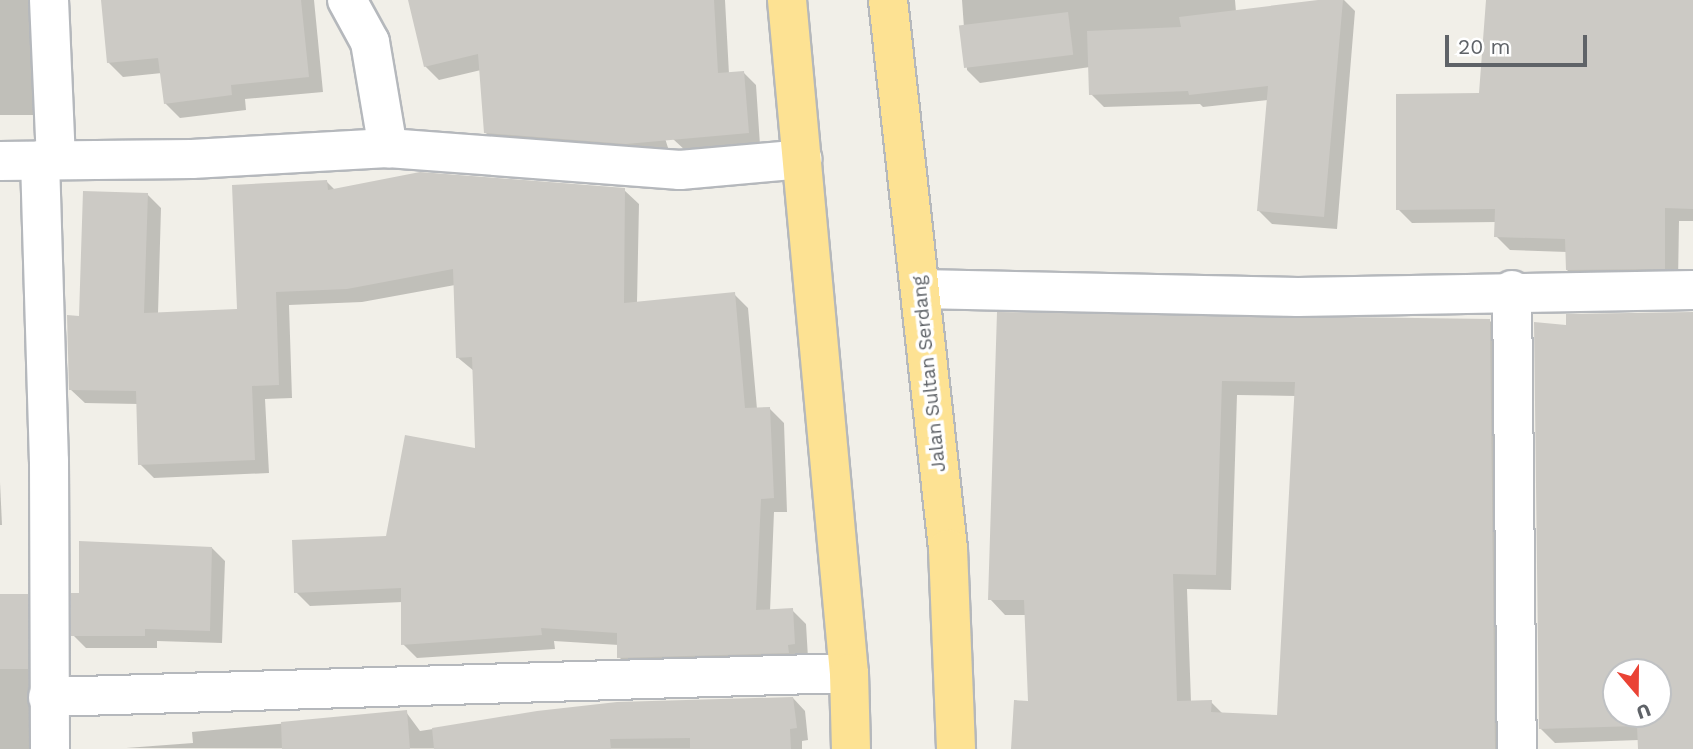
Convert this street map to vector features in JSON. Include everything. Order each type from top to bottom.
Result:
[{"type":"highway","points":[[787,0],[849,673],[851,749]]},
{"type":"highway","name":"Jalan Sultan Serdang","points":[[888,0],[948,548],[956,749]]},
{"type":"street","points":[[49,0],[50,749]]},
{"type":"street","points":[[347,0],[370,42],[388,148]]},
{"type":"street","points":[[0,161],[192,159],[388,148],[680,170],[803,159]]},
{"type":"street","points":[[920,289],[1298,297],[1512,290],[1693,290]]},
{"type":"street","points":[[1512,290],[1517,749]]},
{"type":"street","points":[[48,696],[849,673]]},
{"type":"building","points":[[101,0],[301,0],[309,77],[231,85],[232,95],[164,104],[158,58],[107,63]]},
{"type":"building","points":[[408,0],[714,0],[718,73],[744,71],[749,133],[626,144],[484,133],[478,54],[424,67]]},
{"type":"building","points":[[1318,0],[1343,0],[1324,217],[1257,211],[1268,86],[1189,95],[1188,91],[1089,95],[1087,31],[1181,27],[1179,17]]},
{"type":"building","points":[[1486,0],[1693,0],[1693,209],[1665,208],[1665,269],[1566,270],[1565,239],[1494,237],[1495,209],[1396,210],[1396,94],[1479,93]]},
{"type":"building","points":[[1068,12],[1073,55],[964,68],[959,25]]},
{"type":"building","points":[[420,172],[625,188],[624,303],[735,292],[745,408],[770,407],[774,498],[761,499],[756,610],[793,608],[795,644],[788,645],[789,653],[617,658],[617,633],[541,628],[542,635],[401,645],[401,588],[294,593],[292,540],[386,536],[405,435],[475,448],[472,357],[456,358],[453,269],[347,289],[276,292],[279,385],[252,386],[255,460],[138,465],[136,391],[69,390],[67,315],[79,316],[83,191],[148,193],[144,313],[237,309],[232,185],[327,180],[328,190]]},
{"type":"building","points":[[997,312],[1490,319],[1495,749],[1011,749],[1014,700],[1028,701],[1024,600],[988,600]],"holes":[[[1222,381],[1295,382],[1277,715],[1211,712],[1212,700],[1177,701],[1173,574],[1216,575]]]},
{"type":"building","points":[[1693,312],[1693,749],[1638,749],[1637,728],[1672,728],[1672,658],[1602,658],[1602,727],[1539,729],[1534,322],[1566,325],[1566,314]]},
{"type":"building","points":[[79,541],[212,547],[210,631],[145,629],[145,636],[71,636],[71,593],[79,593]]},
{"type":"building","points":[[0,594],[28,594],[28,669],[0,669]]},
{"type":"building","points":[[793,697],[797,728],[790,729],[791,749],[690,749],[690,738],[610,739],[611,749],[434,749],[432,728],[537,711],[617,702]]},
{"type":"building","points":[[407,710],[410,749],[282,749],[281,722]]}]
